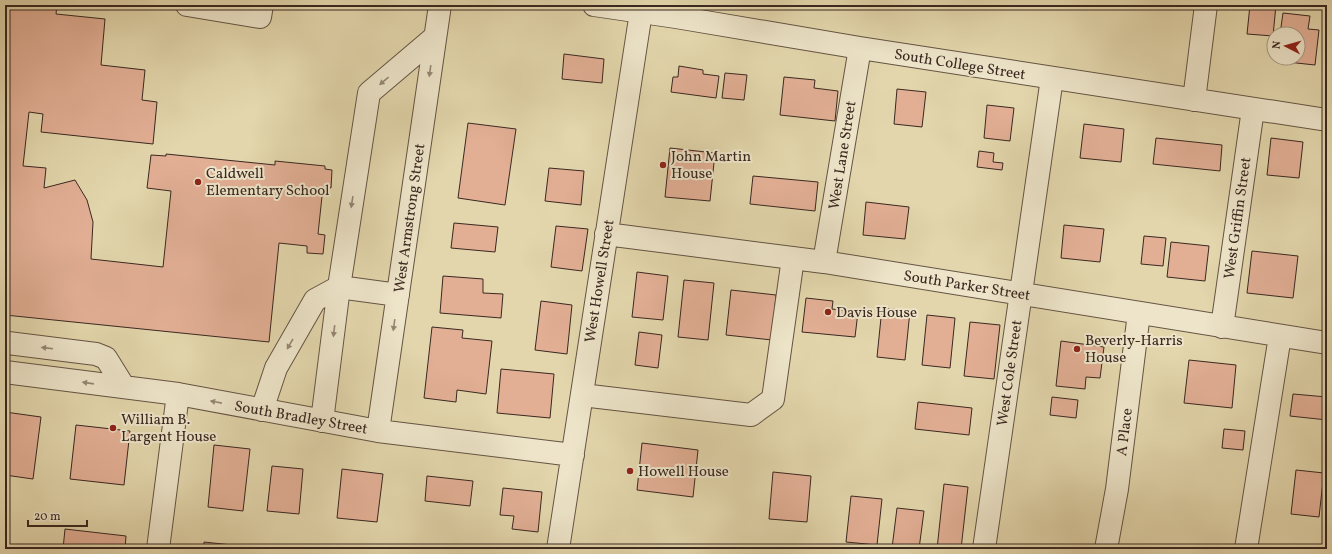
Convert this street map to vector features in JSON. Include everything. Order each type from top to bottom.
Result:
[{"type":"street","points":[[187,5],[260,17],[262,5]]},
{"type":"street","name":"West Armstrong Street","points":[[378,431],[440,5]]},
{"type":"street","name":"South College Street","points":[[594,5],[641,12],[677,11],[860,48],[1327,120]]},
{"type":"street","points":[[1194,100],[1206,5]]},
{"type":"street","name":"West Howell Street","points":[[558,549],[641,12]]},
{"type":"street","points":[[322,421],[339,287],[369,93],[435,38]]},
{"type":"street","name":"West Lane Street","points":[[824,262],[860,48]]},
{"type":"street","name":"West Cole Street","points":[[984,549],[1052,78]]},
{"type":"street","name":"West Griffin Street","points":[[1222,327],[1253,109]]},
{"type":"street","name":"South Parker Street","points":[[606,234],[824,262],[1139,314],[1327,343]]},
{"type":"street","points":[[582,395],[751,415],[773,399],[793,258]]},
{"type":"street","points":[[262,410],[276,368],[315,300],[339,287],[398,295]]},
{"type":"street","name":"A Place","points":[[1106,549],[1117,489],[1139,314]]},
{"type":"street","points":[[1246,549],[1280,336]]},
{"type":"street","points":[[5,344],[8,343],[96,354],[106,358],[124,387]]},
{"type":"street","name":"South Bradley Street","points":[[5,372],[178,394],[378,431],[573,455]]},
{"type":"street","points":[[158,549],[178,394]]},
{"type":"building","points":[[5,5],[57,5],[56,14],[105,19],[101,65],[145,70],[142,100],[157,102],[153,144],[41,132],[43,114],[29,112],[23,166],[46,168],[44,188],[75,180],[87,200],[93,222],[91,259],[163,267],[171,191],[147,188],[151,155],[166,156],[166,154],[275,165],[275,161],[325,166],[325,169],[332,170],[331,188],[323,187],[318,234],[325,235],[323,254],[307,253],[307,246],[279,243],[269,342],[5,315]]},
{"type":"building","points":[[1250,5],[1276,5],[1274,26],[1266,26],[1266,35],[1247,34]]},
{"type":"building","points":[[1283,13],[1310,16],[1308,29],[1319,30],[1315,65],[1306,64],[1306,26],[1281,26]]},
{"type":"building","points":[[564,54],[604,59],[602,83],[562,79]]},
{"type":"building","points":[[679,66],[703,70],[703,74],[719,76],[716,98],[671,92],[673,77],[678,77]]},
{"type":"building","points":[[725,73],[747,75],[744,100],[722,98]]},
{"type":"building","points":[[784,77],[815,80],[814,88],[838,91],[835,121],[780,115]]},
{"type":"building","points":[[897,89],[926,92],[922,127],[894,124]]},
{"type":"building","points":[[987,105],[1014,108],[1010,141],[984,138]]},
{"type":"building","points":[[468,123],[516,129],[505,205],[458,198]]},
{"type":"building","points":[[1084,124],[1124,129],[1121,162],[1080,158]]},
{"type":"building","points":[[1156,138],[1222,145],[1220,171],[1153,164]]},
{"type":"building","points":[[1271,138],[1303,142],[1299,178],[1267,175]]},
{"type":"building","points":[[670,148],[715,153],[710,201],[665,197]]},
{"type":"building","points":[[979,151],[994,153],[993,162],[1003,163],[1002,170],[977,167]]},
{"type":"building","points":[[549,168],[584,171],[581,205],[545,201]]},
{"type":"building","points":[[753,176],[818,182],[815,211],[750,204]]},
{"type":"building","points":[[866,202],[909,207],[905,239],[863,235]]},
{"type":"building","points":[[454,223],[498,227],[495,252],[451,248]]},
{"type":"building","points":[[1064,225],[1104,229],[1100,262],[1061,258]]},
{"type":"building","points":[[556,226],[588,229],[582,271],[551,267]]},
{"type":"building","points":[[1144,236],[1166,238],[1163,266],[1141,264]]},
{"type":"building","points":[[1171,242],[1209,246],[1205,281],[1167,277]]},
{"type":"building","points":[[1252,251],[1298,256],[1293,298],[1247,293]]},
{"type":"building","points":[[637,272],[668,276],[663,320],[632,317]]},
{"type":"building","points":[[443,276],[483,279],[483,293],[503,294],[501,318],[440,313]]},
{"type":"building","points":[[684,280],[714,283],[708,340],[678,337]]},
{"type":"building","points":[[731,290],[776,295],[772,340],[726,335]]},
{"type":"building","points":[[806,298],[833,301],[832,309],[858,312],[855,337],[802,332]]},
{"type":"building","points":[[541,301],[572,305],[567,354],[535,350]]},
{"type":"building","points":[[882,308],[910,311],[905,360],[877,357]]},
{"type":"building","points":[[927,315],[955,318],[950,368],[922,365]]},
{"type":"building","points":[[970,322],[1000,325],[994,379],[964,376]]},
{"type":"building","points":[[432,327],[463,330],[462,338],[492,341],[486,394],[457,390],[456,402],[424,398]]},
{"type":"building","points":[[639,332],[662,335],[658,368],[635,365]]},
{"type":"building","points":[[1061,341],[1104,347],[1100,378],[1086,377],[1085,389],[1056,386]]},
{"type":"building","points":[[1189,360],[1236,365],[1232,408],[1184,403]]},
{"type":"building","points":[[501,369],[554,374],[550,418],[497,413]]},
{"type":"building","points":[[1293,394],[1327,397],[1327,420],[1290,416]]},
{"type":"building","points":[[1052,397],[1078,400],[1076,418],[1050,415]]},
{"type":"building","points":[[918,402],[972,408],[969,435],[915,429]]},
{"type":"building","points":[[5,412],[41,417],[33,479],[5,475]]},
{"type":"building","points":[[76,425],[130,431],[124,485],[70,479]]},
{"type":"building","points":[[1224,429],[1245,431],[1243,450],[1222,448]]},
{"type":"building","points":[[642,443],[698,450],[693,497],[637,490]]},
{"type":"building","points":[[214,445],[250,449],[243,511],[208,507]]},
{"type":"building","points":[[272,466],[303,469],[299,514],[267,511]]},
{"type":"building","points":[[342,469],[383,474],[377,522],[337,518]]},
{"type":"building","points":[[1296,470],[1324,473],[1319,517],[1291,514]]},
{"type":"building","points":[[773,472],[811,476],[807,522],[769,519]]},
{"type":"building","points":[[427,476],[473,481],[470,506],[425,501]]},
{"type":"building","points":[[944,484],[968,487],[961,549],[937,549]]},
{"type":"building","points":[[503,488],[542,492],[538,532],[512,529],[514,516],[500,515]]},
{"type":"building","points":[[851,496],[882,499],[877,545],[846,542]]},
{"type":"building","points":[[897,508],[924,511],[919,549],[892,548]]},
{"type":"building","points":[[65,529],[126,536],[125,549],[63,549]]},
{"type":"building","points":[[204,542],[232,545],[232,549],[204,549]]},
{"type":"building","points":[[998,546],[1021,549],[998,549]]},
{"type":"place","name":"John Martin House","points":[[663,165]]},
{"type":"place","name":"Caldwell Elementary School","points":[[198,182]]},
{"type":"place","name":"Davis House","points":[[828,312]]},
{"type":"place","name":"Beverly-Harris House","points":[[1077,349]]},
{"type":"place","name":"William B. Largent House","points":[[113,428]]},
{"type":"place","name":"Howell House","points":[[630,471]]}]
